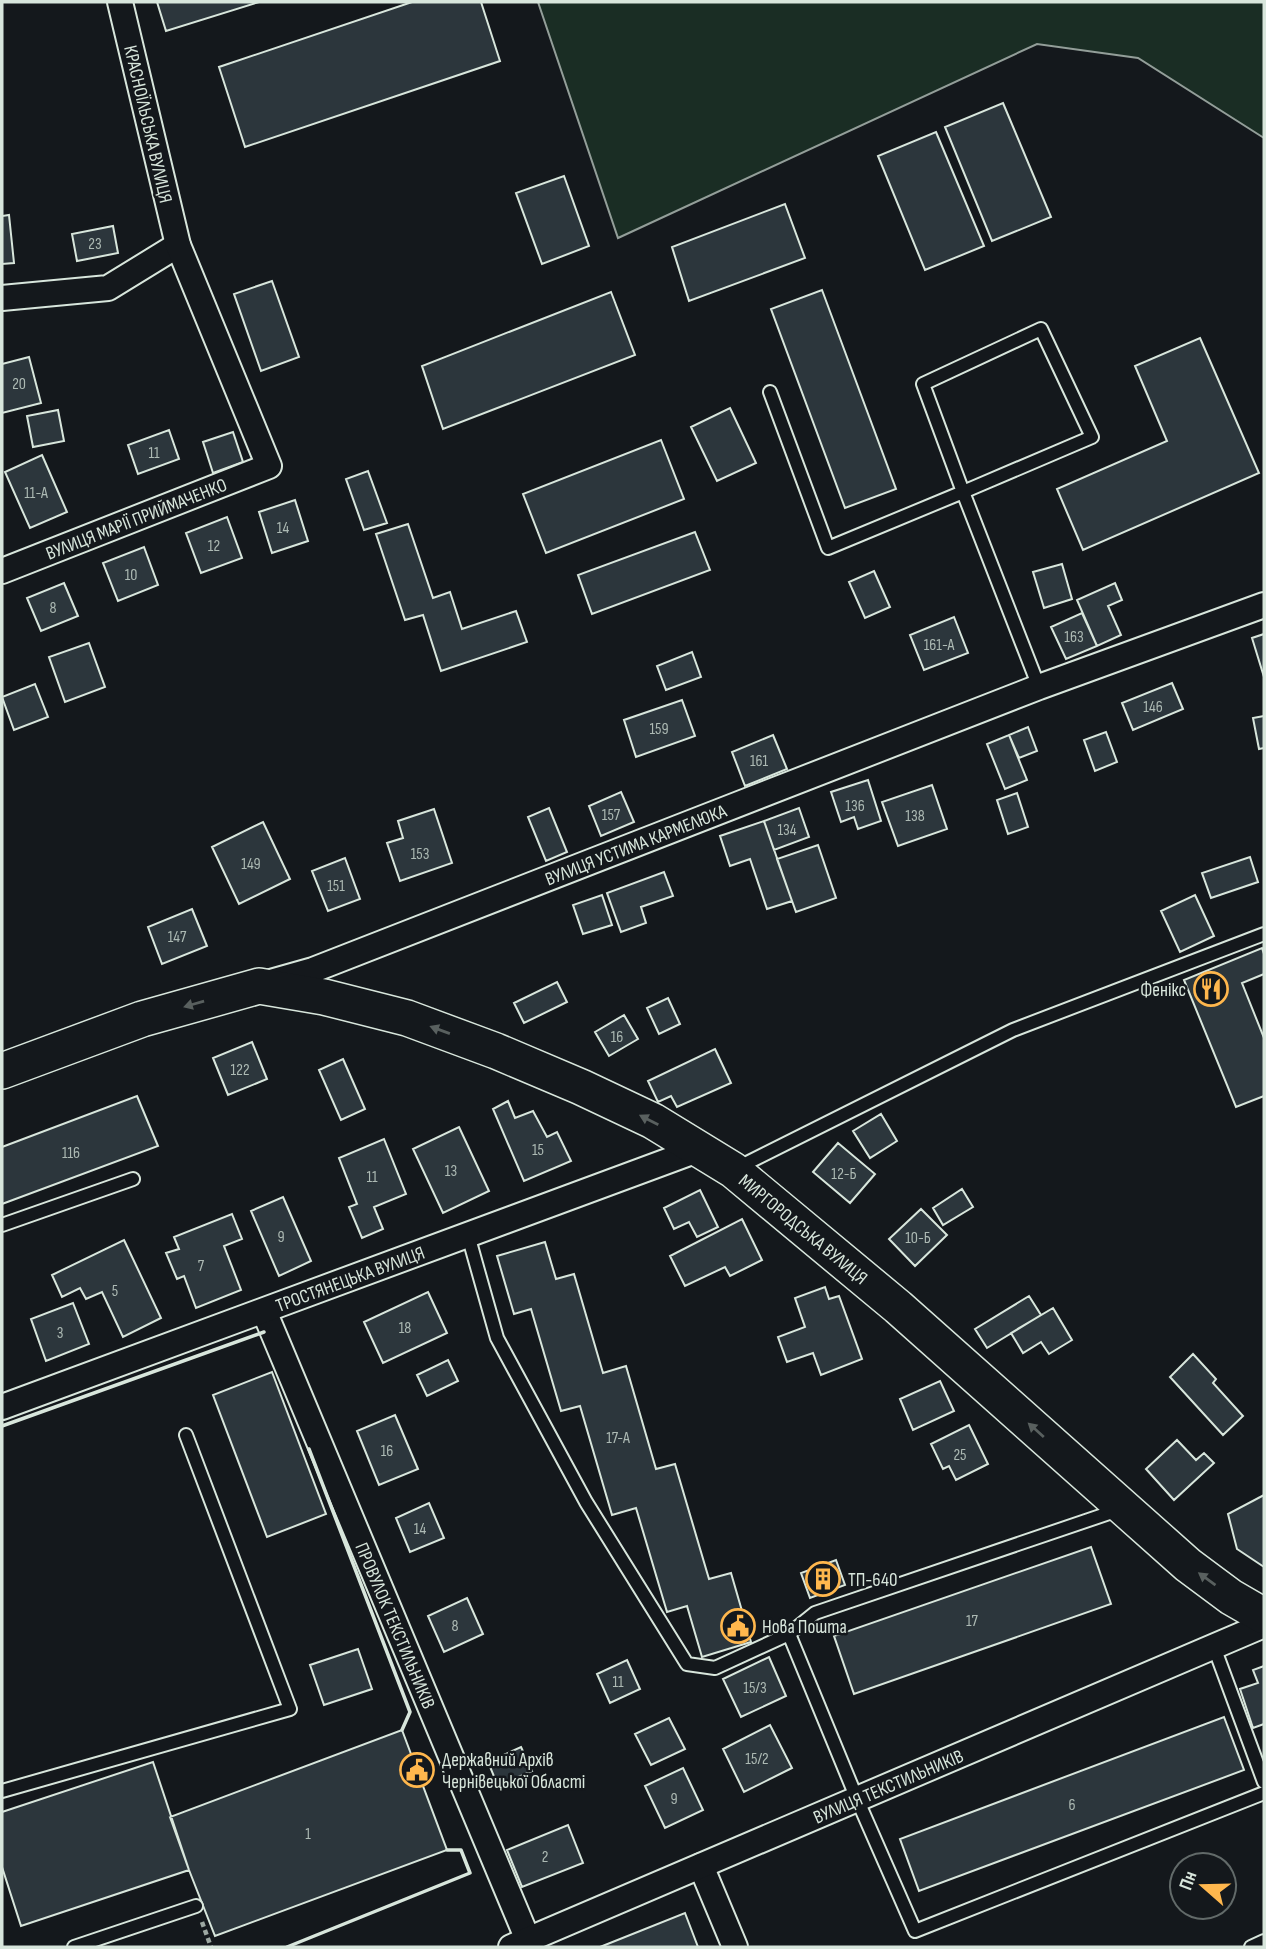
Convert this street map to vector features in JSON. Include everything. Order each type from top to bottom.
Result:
[{"type":"main road","name":"ВУЛИЦЯ УСТИМА КАРМЕЛЮКА","points":[[2,1071],[142,1019],[259,986]]},
{"type":"main road","name":"МИРГОРОДСЬКА ВУЛИЦЯ","points":[[259,986],[324,997],[407,1018],[496,1051],[581,1087],[653,1121],[700,1149],[733,1170],[898,1307],[1188,1565],[1231,1597],[1264,1616]]},
{"type":"street","name":"КРАСНОЇЛЬСЬКА ВУЛИЦЯ","points":[[120,2],[178,245],[269,466]]},
{"type":"street","points":[[2,298],[108,288],[178,245]]},
{"type":"street","name":"ВУЛИЦЯ МАРІЇ ПРИЙМАЧЕНКО","points":[[2,571],[269,466]]},
{"type":"street","name":"ВУЛИЦЯ УСТИМА КАРМЕЛЮКА","points":[[259,986],[313,970],[1039,687],[1264,605]]},
{"type":"street","name":"ТРОСТЯНЕЦЬКА ВУЛИЦЯ","points":[[2,1408],[700,1149]]},
{"type":"street","name":"ПРОВУЛОК ТЕКСТИЛЬНИКІВ","points":[[264,1311],[519,1944]]},
{"type":"street","name":"ВУЛИЦЯ ТЕКСТИЛЬНИКІВ","points":[[519,1944],[1264,1625]]},
{"type":"street","points":[[701,1866],[735,1947]]},
{"type":"lane","points":[[770,392],[828,548],[963,492],[1092,437],[1041,329],[923,384],[963,492],[1039,687]]},
{"type":"lane","points":[[733,1170],[1013,1030],[1264,934]]},
{"type":"lane","points":[[2,1225],[133,1179]]},
{"type":"lane","points":[[468,1235],[497,1338],[586,1502],[687,1664],[715,1668],[789,1634],[815,1613],[1124,1508]]},
{"type":"lane","points":[[2,1791],[290,1709],[186,1434]]},
{"type":"lane","points":[[789,1634],[857,1800],[915,1931],[1264,1793]]},
{"type":"lane","points":[[1214,1647],[1264,1782]]},
{"type":"lane","points":[[74,1947],[196,1906]]},
{"type":"lane","points":[[1251,1947],[1264,1941]]},
{"type":"green space","points":[[538,2],[1264,2],[1264,138],[1138,58],[1037,44],[618,238]]},
{"type":"building","points":[[157,2],[259,2],[166,31]]},
{"type":"building","points":[[412,2],[481,2],[500,61],[245,147],[219,67]]},
{"type":"building","points":[[1003,103],[1051,217],[992,241],[945,127]]},
{"type":"building","points":[[936,132],[984,246],[925,270],[878,156]]},
{"type":"building","points":[[564,176],[589,246],[542,264],[516,193]]},
{"type":"building","points":[[785,204],[805,258],[689,301],[672,247]]},
{"type":"building","points":[[9,215],[14,263],[2,264],[2,216]]},
{"type":"building","points":[[113,226],[118,253],[77,261],[72,234]]},
{"type":"building","points":[[272,281],[299,357],[261,371],[234,294]]},
{"type":"building","points":[[822,290],[896,489],[845,508],[771,309]]},
{"type":"building","points":[[611,292],[635,355],[443,429],[422,366]]},
{"type":"building","points":[[1200,338],[1259,473],[1083,550],[1057,489],[1167,441],[1135,366]]},
{"type":"building","points":[[29,357],[41,403],[2,413],[2,364]]},
{"type":"building","points":[[730,408],[756,463],[717,481],[691,427]]},
{"type":"building","points":[[58,410],[64,441],[33,447],[27,416]]},
{"type":"building","points":[[169,430],[179,459],[138,474],[128,445]]},
{"type":"building","points":[[233,432],[243,462],[213,473],[203,442]]},
{"type":"building","points":[[661,440],[684,499],[546,553],[523,494]]},
{"type":"building","points":[[42,455],[67,512],[30,528],[5,472]]},
{"type":"building","points":[[368,471],[387,523],[364,530],[346,479]]},
{"type":"building","points":[[295,500],[308,541],[272,553],[259,512]]},
{"type":"building","points":[[227,517],[242,558],[201,573],[186,533]]},
{"type":"building","points":[[408,524],[433,598],[450,592],[462,629],[516,611],[527,642],[441,671],[423,615],[405,620],[376,534]]},
{"type":"building","points":[[695,532],[710,570],[592,614],[578,575]]},
{"type":"building","points":[[144,547],[158,585],[118,601],[103,563]]},
{"type":"building","points":[[1062,564],[1072,599],[1044,608],[1033,572]]},
{"type":"building","points":[[874,571],[890,607],[865,618],[849,582]]},
{"type":"building","points":[[64,583],[78,616],[41,631],[27,598]]},
{"type":"building","points":[[1115,583],[1122,600],[1108,606],[1121,635],[1097,646],[1077,600]]},
{"type":"building","points":[[1082,613],[1097,646],[1066,659],[1051,627]]},
{"type":"building","points":[[954,617],[968,653],[924,670],[910,635]]},
{"type":"building","points":[[1264,634],[1264,677],[1252,638]]},
{"type":"building","points":[[89,643],[105,687],[65,702],[49,657]]},
{"type":"building","points":[[692,652],[701,677],[666,690],[657,666]]},
{"type":"building","points":[[1172,683],[1183,709],[1133,730],[1122,703]]},
{"type":"building","points":[[35,684],[48,717],[14,730],[2,697]]},
{"type":"building","points":[[682,700],[695,736],[636,757],[624,720]]},
{"type":"building","points":[[1264,716],[1264,748],[1259,749],[1253,718]]},
{"type":"building","points":[[1028,727],[1037,751],[1019,758],[1009,735]]},
{"type":"building","points":[[1106,732],[1117,762],[1095,771],[1084,740]]},
{"type":"building","points":[[773,735],[787,769],[745,786],[732,752]]},
{"type":"building","points":[[1009,735],[1027,780],[1005,789],[987,744]]},
{"type":"building","points":[[868,780],[881,821],[858,829],[854,817],[841,822],[831,792]]},
{"type":"building","points":[[932,785],[947,829],[898,846],[882,802]]},
{"type":"building","points":[[621,792],[634,822],[601,836],[589,806]]},
{"type":"building","points":[[1017,793],[1028,827],[1008,834],[997,800]]},
{"type":"building","points":[[549,808],[567,852],[546,861],[528,817]]},
{"type":"building","points":[[799,808],[809,837],[774,850],[764,821]]},
{"type":"building","points":[[434,809],[452,863],[400,881],[387,843],[403,838],[398,821]]},
{"type":"building","points":[[764,821],[792,901],[767,909],[750,859],[730,866],[720,836]]},
{"type":"building","points":[[263,822],[290,879],[239,904],[212,847]]},
{"type":"building","points":[[818,845],[836,898],[796,912],[777,859]]},
{"type":"building","points":[[1250,857],[1258,882],[1211,898],[1202,873]]},
{"type":"building","points":[[345,858],[360,899],[328,911],[312,871]]},
{"type":"building","points":[[664,872],[673,896],[641,907],[646,923],[621,932],[607,893]]},
{"type":"building","points":[[602,895],[612,925],[583,934],[573,905]]},
{"type":"building","points":[[1195,895],[1214,936],[1180,952],[1161,911]]},
{"type":"building","points":[[192,909],[207,946],[162,964],[148,927]]},
{"type":"building","points":[[1262,948],[1264,974],[1242,983],[1264,1038],[1264,1096],[1236,1107],[1184,980]]},
{"type":"building","points":[[557,982],[567,1002],[524,1023],[514,1003]]},
{"type":"building","points":[[668,998],[680,1024],[659,1034],[647,1008]]},
{"type":"building","points":[[624,1015],[638,1039],[609,1056],[595,1032]]},
{"type":"building","points":[[252,1042],[267,1079],[228,1095],[213,1058]]},
{"type":"building","points":[[715,1049],[731,1083],[677,1107],[671,1096],[658,1102],[648,1081]]},
{"type":"building","points":[[343,1059],[365,1109],[341,1120],[319,1070]]},
{"type":"building","points":[[137,1096],[158,1146],[2,1204],[2,1147]]},
{"type":"building","points":[[508,1101],[515,1118],[533,1111],[547,1137],[557,1132],[571,1161],[524,1181],[493,1109]]},
{"type":"building","points":[[881,1114],[897,1141],[870,1158],[853,1131]]},
{"type":"building","points":[[459,1127],[489,1191],[443,1213],[413,1149]]},
{"type":"building","points":[[384,1139],[406,1194],[374,1207],[383,1229],[362,1238],[349,1207],[357,1204],[339,1158]]},
{"type":"building","points":[[838,1143],[875,1174],[850,1203],[813,1172]]},
{"type":"building","points":[[962,1189],[973,1207],[943,1225],[933,1208]]},
{"type":"building","points":[[700,1190],[718,1227],[697,1237],[689,1222],[674,1229],[664,1208]]},
{"type":"building","points":[[283,1197],[311,1261],[279,1276],[251,1211]]},
{"type":"building","points":[[921,1209],[947,1235],[915,1266],[889,1239]]},
{"type":"building","points":[[232,1214],[242,1239],[224,1246],[241,1290],[196,1308],[184,1276],[177,1279],[166,1253],[179,1249],[174,1237]]},
{"type":"building","points":[[742,1219],[762,1260],[730,1276],[725,1267],[685,1286],[670,1256]]},
{"type":"building","points":[[124,1240],[161,1318],[123,1337],[102,1292],[86,1299],[80,1288],[62,1297],[52,1275]]},
{"type":"building","points":[[545,1242],[556,1279],[574,1274],[603,1373],[626,1366],[656,1469],[675,1464],[709,1579],[731,1573],[751,1642],[702,1657],[687,1606],[667,1612],[636,1508],[612,1515],[580,1406],[561,1411],[531,1309],[514,1314],[497,1256]]},
{"type":"building","points":[[825,1287],[829,1299],[839,1296],[862,1359],[821,1375],[813,1353],[787,1362],[778,1337],[805,1327],[795,1298]]},
{"type":"building","points":[[428,1292],[447,1333],[383,1363],[364,1322]]},
{"type":"building","points":[[1029,1296],[1041,1315],[987,1348],[975,1329]]},
{"type":"building","points":[[73,1303],[89,1344],[46,1361],[31,1319]]},
{"type":"building","points":[[1053,1308],[1072,1340],[1049,1354],[1041,1342],[1023,1353],[1011,1333]]},
{"type":"building","points":[[1193,1354],[1216,1379],[1213,1383],[1243,1416],[1223,1435],[1170,1377]]},
{"type":"building","points":[[448,1360],[458,1381],[427,1396],[417,1375]]},
{"type":"building","points":[[272,1372],[326,1514],[267,1537],[213,1395]]},
{"type":"building","points":[[940,1381],[954,1411],[913,1430],[900,1399]]},
{"type":"building","points":[[395,1415],[418,1469],[379,1485],[357,1431]]},
{"type":"building","points":[[969,1425],[988,1464],[956,1480],[949,1466],[943,1469],[931,1444]]},
{"type":"building","points":[[1177,1440],[1196,1460],[1204,1453],[1214,1463],[1174,1500],[1146,1469]]},
{"type":"building","points":[[1264,1495],[1264,1567],[1237,1549],[1228,1514]]},
{"type":"building","points":[[429,1503],[444,1538],[410,1552],[396,1518]]},
{"type":"building","points":[[1091,1547],[1111,1604],[854,1694],[834,1636]]},
{"type":"building","name":"ТП-640","points":[[836,1560],[845,1585],[810,1598],[801,1573]]},
{"type":"building","points":[[467,1598],[483,1634],[444,1652],[428,1616]]},
{"type":"building","points":[[358,1649],[372,1689],[324,1705],[310,1665]]},
{"type":"building","points":[[769,1657],[786,1696],[741,1717],[723,1679]]},
{"type":"building","points":[[627,1660],[640,1689],[610,1703],[597,1674]]},
{"type":"building","points":[[1264,1666],[1264,1724],[1253,1728],[1240,1689],[1258,1683],[1253,1670]]},
{"type":"building","points":[[1224,1717],[1244,1770],[919,1891],[900,1839]]},
{"type":"building","points":[[669,1718],[685,1749],[651,1765],[635,1734]]},
{"type":"building","points":[[770,1725],[792,1768],[744,1792],[723,1749]]},
{"type":"building","points":[[402,1730],[447,1850],[215,1936],[170,1817]]},
{"type":"building","points":[[521,1747],[532,1771],[498,1786],[488,1762]]},
{"type":"building","points":[[153,1762],[189,1870],[21,1926],[2,1867],[2,1812]]},
{"type":"building","points":[[683,1768],[703,1810],[665,1828],[645,1786]]},
{"type":"building","points":[[568,1825],[583,1863],[522,1887],[507,1850]]},
{"type":"building","points":[[685,1913],[698,1947],[600,1947]]},
{"type":"wall","points":[[2,1426],[264,1332]]},
{"type":"wall","points":[[309,1449],[410,1712],[402,1730]]},
{"type":"wall","points":[[287,1947],[470,1873],[461,1850],[447,1850]]},
{"type":"place","name":"Фенікс","points":[[1211,989]]},
{"type":"place","name":"ТП-640","points":[[823,1579]]},
{"type":"place","name":"Нова Пошта","points":[[738,1626]]},
{"type":"place","name":"Державний Архів Чернівецької Області","points":[[417,1770]]}]
